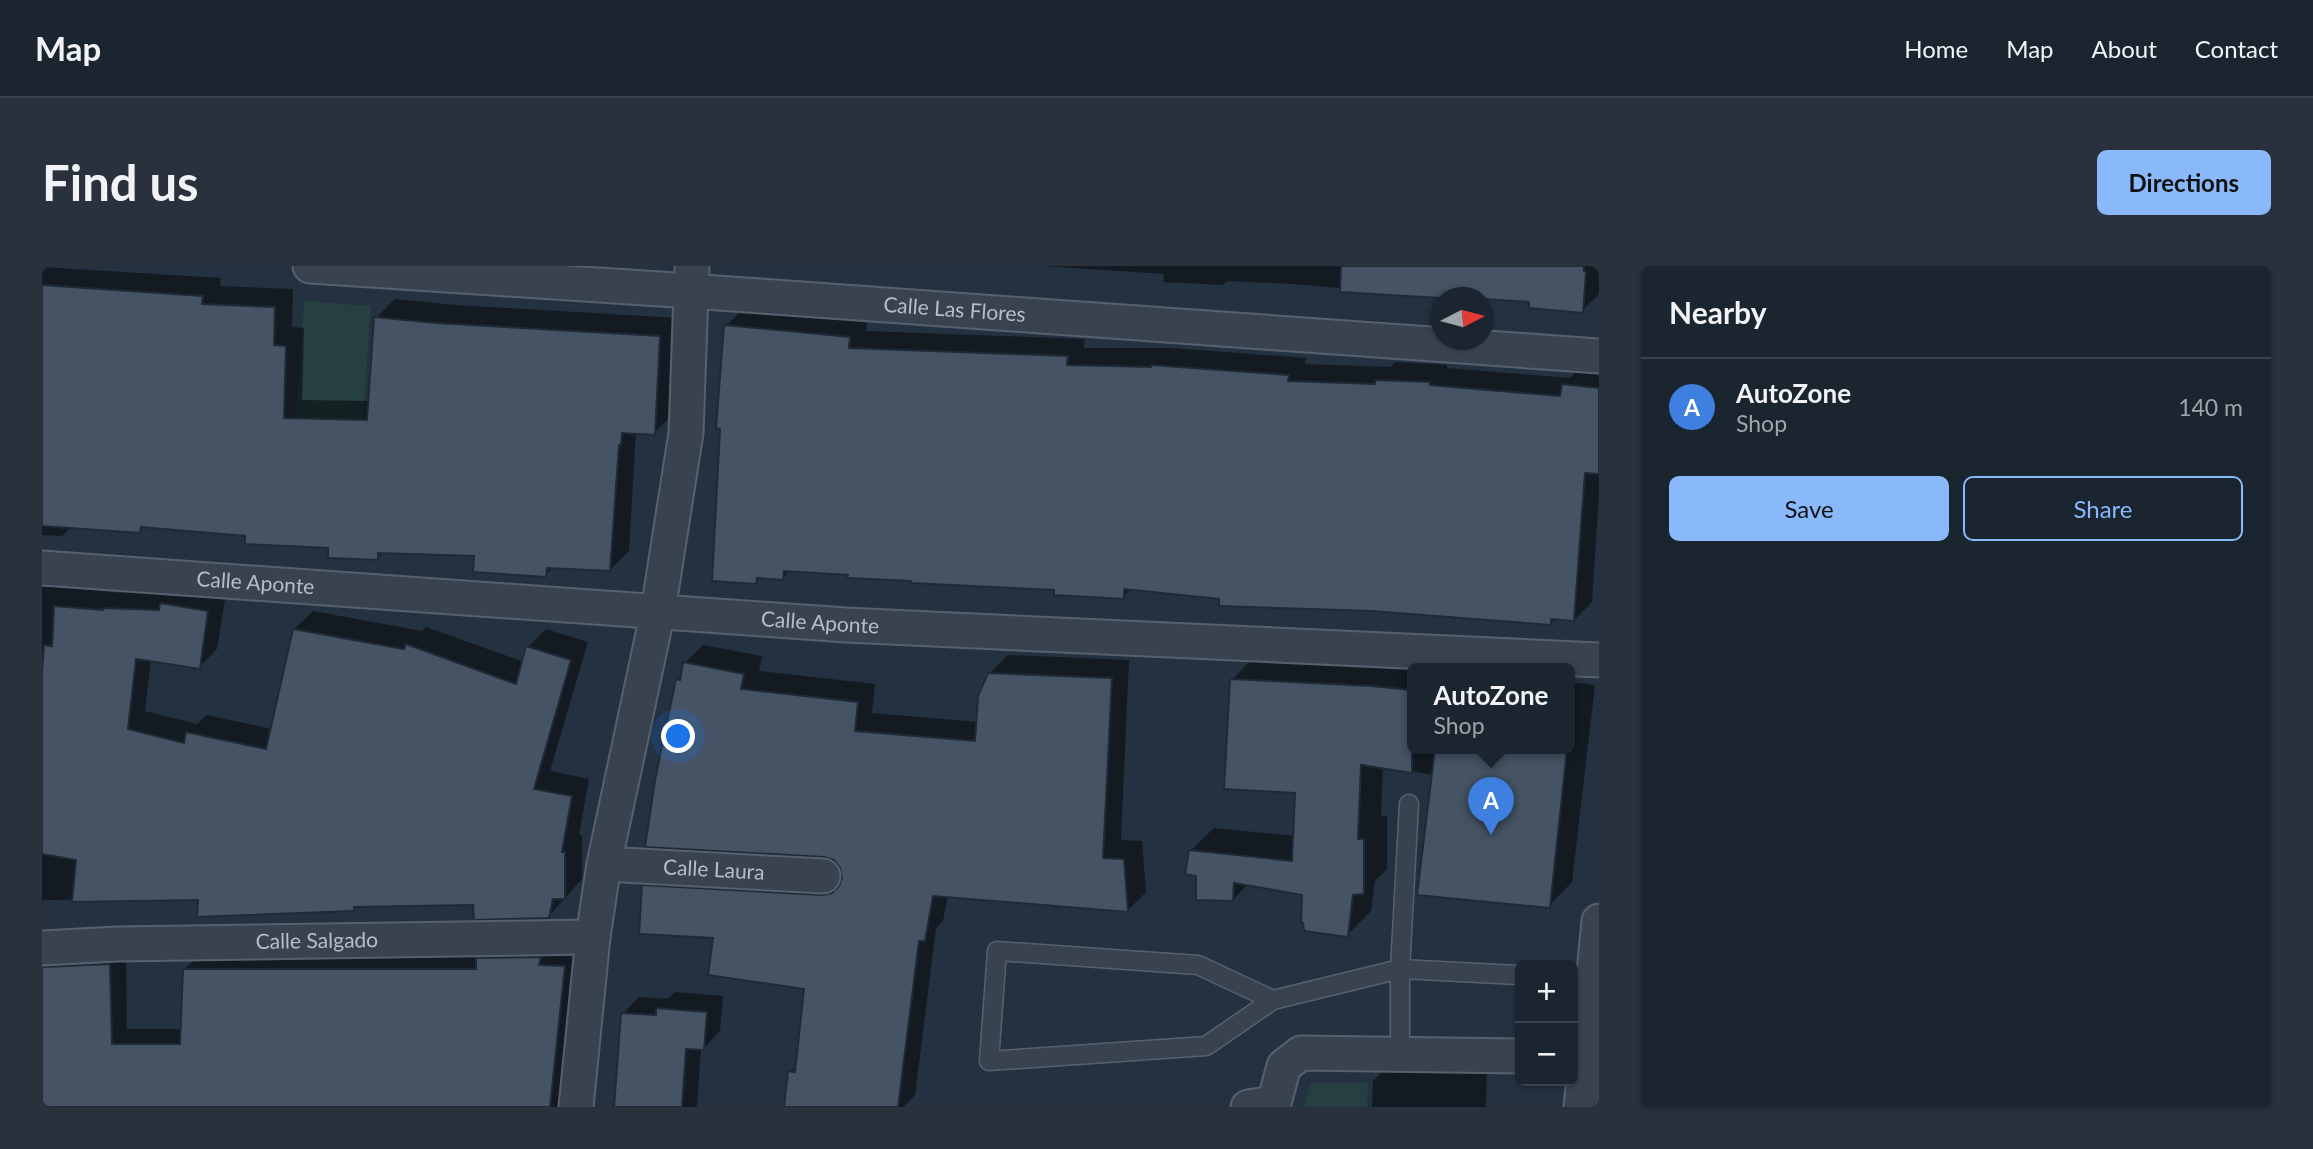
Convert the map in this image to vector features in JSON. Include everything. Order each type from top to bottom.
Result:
[{"type":"street","name":"Calle Las Flores","points":[[310,266],[691,278],[1599,356]]},
{"type":"street","points":[[576,1107],[593,937],[604,864],[658,611],[686,433],[691,278]]},
{"type":"street","name":"Calle Aponte","points":[[42,568],[846,625],[1599,660]]},
{"type":"street","name":"Calle Laura","points":[[604,864],[823,876]]},
{"type":"street","points":[[1581,1107],[1579,1057],[1599,921]]},
{"type":"street","name":"Calle Salgado","points":[[42,948],[117,944],[593,937]]},
{"type":"street","points":[[1265,1106],[1284,1066],[1301,1053],[1515,1056]]},
{"type":"lane","points":[[1400,1053],[1400,969],[1409,804]]},
{"type":"lane","points":[[1273,1000],[1198,965],[998,951],[989,1061],[1206,1046],[1273,1000],[1400,969],[1515,975]]},
{"type":"green space","points":[[304,301],[371,306],[363,421],[296,417]]},
{"type":"green space","points":[[1311,1083],[1368,1083],[1367,1107],[1304,1107]]},
{"type":"building","points":[[1341,266],[1584,266],[1586,272],[1583,313],[1529,308],[1529,302],[1494,300],[1494,287],[1431,287],[1431,297],[1340,292]]},
{"type":"building","points":[[42,285],[203,296],[202,304],[275,307],[274,345],[286,346],[284,418],[367,420],[374,317],[660,336],[655,435],[622,433],[619,445],[610,571],[547,568],[546,577],[473,572],[474,556],[378,553],[378,560],[328,558],[328,548],[245,544],[245,536],[141,527],[140,533],[42,526]]},
{"type":"building","points":[[724,325],[850,337],[849,348],[1068,356],[1067,365],[1151,365],[1289,375],[1288,381],[1375,384],[1375,380],[1430,382],[1430,385],[1560,396],[1562,384],[1599,388],[1599,474],[1585,473],[1574,621],[1551,619],[1551,625],[1372,611],[1219,606],[1219,599],[1124,589],[1124,599],[1054,595],[1054,590],[911,583],[784,571],[783,580],[757,578],[756,584],[712,581],[720,429],[716,428]]},
{"type":"building","points":[[160,603],[208,611],[200,669],[136,659],[128,729],[184,743],[186,732],[266,749],[293,629],[404,649],[406,644],[516,684],[526,646],[571,660],[534,789],[572,796],[562,852],[565,852],[565,899],[553,899],[549,918],[474,920],[473,905],[354,907],[354,911],[197,917],[198,900],[72,902],[76,860],[42,854],[42,672],[44,645],[52,646],[54,606],[103,610],[159,610]]},
{"type":"building","points":[[683,662],[744,674],[741,689],[858,702],[855,731],[975,741],[978,696],[988,673],[1112,678],[1103,858],[1124,859],[1128,912],[933,896],[925,941],[919,941],[898,1107],[784,1107],[788,1071],[795,1072],[804,989],[708,975],[713,938],[639,934],[642,885],[823,895],[832,893],[839,886],[842,878],[840,868],[834,860],[824,857],[645,847],[655,780],[676,679],[680,680]]},
{"type":"building","points":[[1230,679],[1407,690],[1407,754],[1412,754],[1412,773],[1361,765],[1358,839],[1364,839],[1364,894],[1353,895],[1348,937],[1304,931],[1301,922],[1302,895],[1234,883],[1233,901],[1196,900],[1196,876],[1185,874],[1189,850],[1292,861],[1295,793],[1224,789]]},
{"type":"building","points":[[1434,754],[1566,754],[1550,908],[1417,895]]},
{"type":"building","points":[[541,957],[539,965],[565,966],[550,1107],[42,1107],[42,967],[110,964],[112,1044],[180,1044],[183,969],[476,969],[476,958]]},
{"type":"building","points":[[656,1008],[707,1012],[704,1050],[686,1049],[682,1107],[614,1107],[621,1013],[656,1015]]},
{"type":"place","name":"AutoZone","points":[[1491,835]]}]
